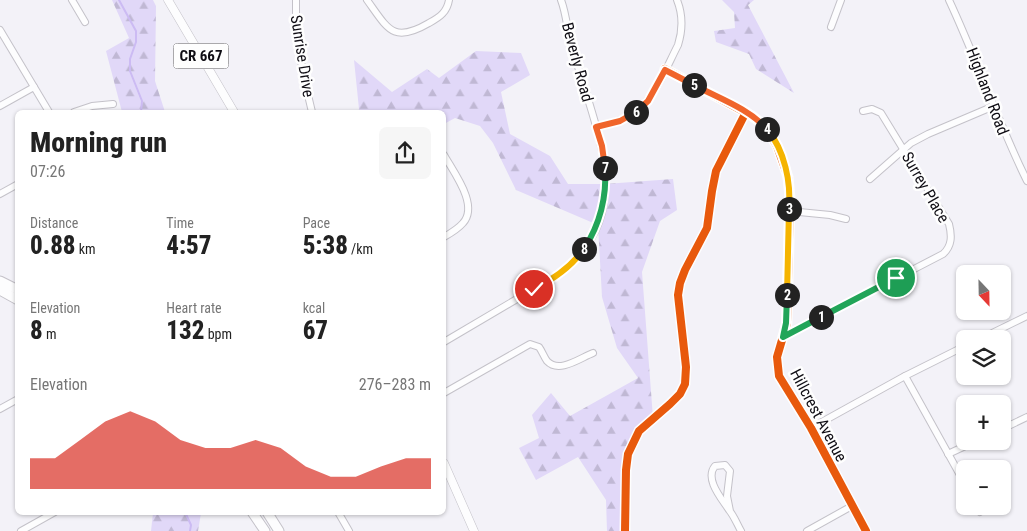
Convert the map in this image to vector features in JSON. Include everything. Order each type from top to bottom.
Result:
[{"type":"highway","points":[[0,281],[15,288]]},
{"type":"highway","points":[[0,290],[15,298]]},
{"type":"highway","points":[[254,515],[265,531]]},
{"type":"highway","points":[[269,515],[279,531]]},
{"type":"main road","name":"CR 667","points":[[168,0],[233,110]]},
{"type":"main road","points":[[446,468],[474,531]]},
{"type":"street","points":[[72,0],[85,22]]},
{"type":"street","name":"Sunrise Drive","points":[[296,0],[296,27],[303,74],[312,110]]},
{"type":"street","points":[[367,0],[385,25],[401,33],[414,32],[438,18],[446,10],[449,0]]},
{"type":"street","name":"Beverly Road","points":[[446,341],[552,279],[570,266],[594,233],[601,216],[606,182],[604,158],[561,0]]},
{"type":"street","points":[[596,127],[624,119],[644,106],[652,94],[678,45],[682,31],[682,18],[677,0]]},
{"type":"street","points":[[831,27],[841,0]]},
{"type":"street","name":"Highland Road","points":[[949,0],[983,76],[1007,140],[1027,181]]},
{"type":"street","points":[[0,30],[48,110]]},
{"type":"street","name":"Hillcrest Avenue","points":[[665,70],[746,112],[764,126],[777,146],[790,184],[786,323],[777,357],[780,376],[811,428],[866,531]]},
{"type":"street","points":[[0,106],[34,87]]},
{"type":"street","points":[[80,110],[92,106],[113,104]]},
{"type":"street","points":[[870,179],[911,143],[994,106]]},
{"type":"street","name":"Surrey Place","points":[[783,337],[943,254],[949,248],[951,236],[949,224],[881,113],[872,109],[863,111]]},
{"type":"street","points":[[625,531],[628,454],[640,431],[680,394],[685,384],[686,367],[678,295],[680,283],[684,270],[707,228],[716,171],[746,112]]},
{"type":"street","points":[[446,159],[468,199],[469,208],[467,217],[462,225],[446,236]]},
{"type":"street","points":[[0,194],[15,186]]},
{"type":"street","points":[[789,212],[830,214],[846,219]]},
{"type":"street","points":[[998,330],[1027,316]]},
{"type":"street","points":[[446,392],[530,344],[535,344],[548,361],[556,366],[565,366],[592,353]]},
{"type":"street","points":[[811,428],[905,376],[956,350]]},
{"type":"street","points":[[905,376],[956,468]]},
{"type":"street","points":[[0,409],[15,401]]},
{"type":"street","points":[[1011,426],[1026,420]]},
{"type":"street","points":[[948,454],[957,450]]},
{"type":"street","points":[[730,511],[727,496],[730,471],[725,465],[715,466],[711,475],[714,483],[719,495],[741,531]]},
{"type":"street","points":[[807,531],[852,506]]},
{"type":"street","points":[[21,531],[50,515]]},
{"type":"street","points":[[340,515],[348,531]]},
{"type":"green space","points":[[112,0],[153,0],[156,6],[155,81],[164,110],[121,110],[106,51],[129,38]]},
{"type":"green space","points":[[722,0],[754,0],[748,5],[794,93],[756,69],[749,54],[716,42],[714,31],[735,28],[734,12]]},
{"type":"green space","points":[[476,51],[521,53],[530,75],[501,92],[510,134],[550,156],[568,184],[605,184],[673,179],[677,210],[660,221],[642,272],[653,418],[626,461],[621,531],[607,531],[606,500],[578,457],[536,480],[519,448],[539,438],[532,415],[551,393],[570,416],[638,378],[617,348],[602,297],[598,225],[516,190],[493,143],[480,126],[455,118],[446,123],[446,110],[359,110],[354,60],[392,92],[427,69],[439,78]]},
{"type":"green space","points":[[153,515],[201,515],[198,531],[151,531]]},
{"type":"waterway","points":[[119,0],[136,31],[136,42],[130,59],[130,71],[142,101],[141,110]]},
{"type":"waterway","points":[[186,515],[191,525],[190,531]]},
{"type":"cycle path","points":[[665,69],[752,116],[765,126],[777,146],[788,177],[790,198],[787,323],[777,357],[779,376],[811,428],[866,531]]},
{"type":"cycle path","points":[[625,531],[628,454],[639,431],[680,394],[685,384],[686,367],[678,295],[680,283],[707,228],[716,171],[746,112]]},
{"type":"route","points":[[534,289],[561,273],[578,258],[599,223],[603,205],[606,170],[602,146],[596,127],[620,121],[644,106],[665,70],[752,116],[769,132],[777,146],[790,184],[786,323],[783,337],[896,278]]}]
